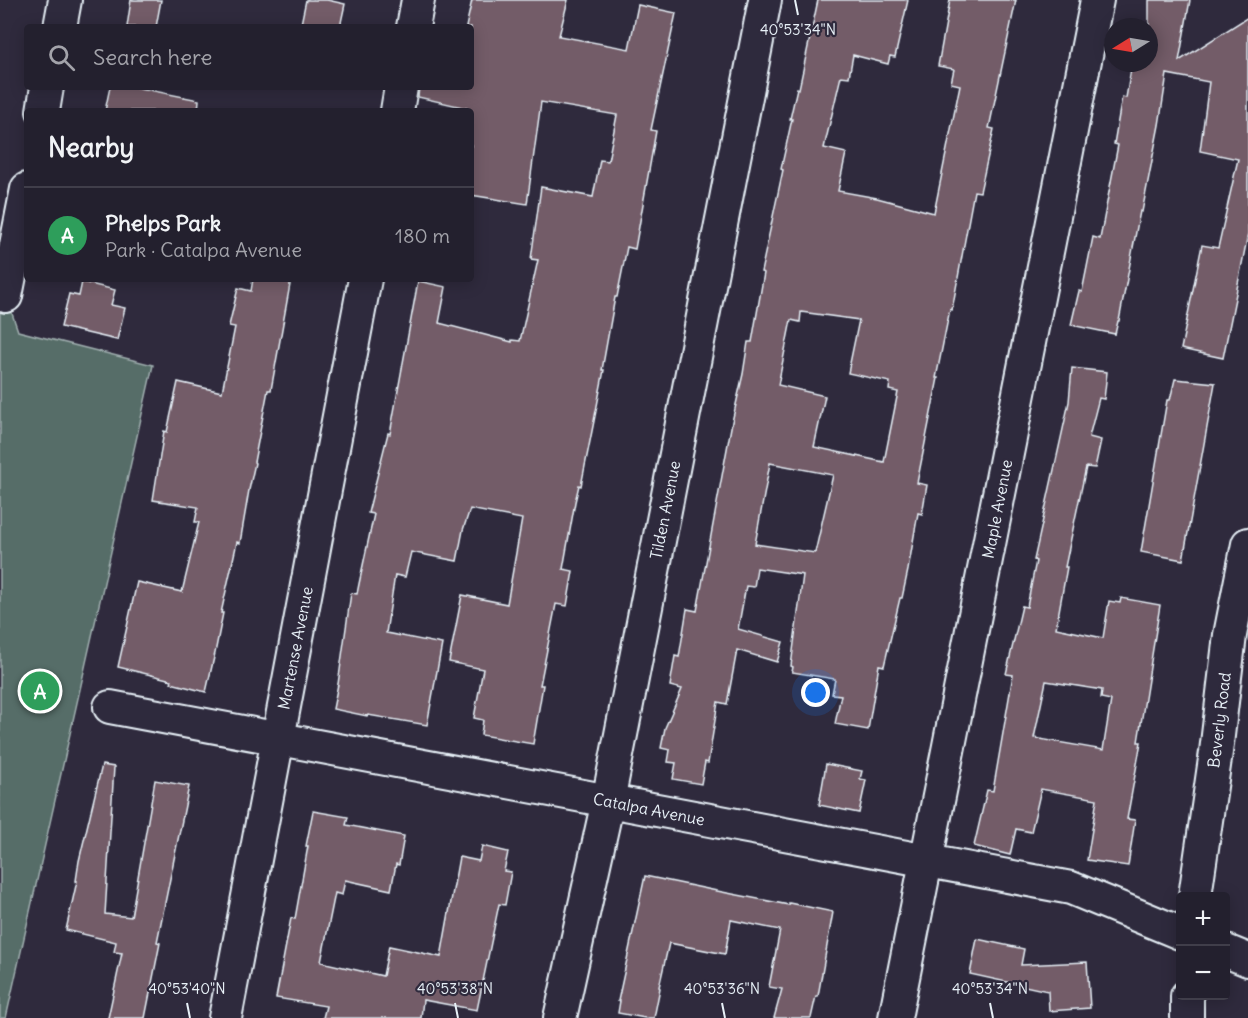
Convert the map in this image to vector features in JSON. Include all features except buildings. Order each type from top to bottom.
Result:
[{"type":"street","points":[[61,24],[65,0]]},
{"type":"street","points":[[413,24],[418,0]]},
{"type":"street","name":"Tilden Avenue","points":[[560,1018],[608,801],[765,0]]},
{"type":"street","name":"Maple Avenue","points":[[895,1018],[1097,0]]},
{"type":"street","points":[[44,108],[47,90]]},
{"type":"street","points":[[398,108],[400,90]]},
{"type":"street","points":[[3,295],[24,202]]},
{"type":"street","name":"Martense Avenue","points":[[225,1018],[364,282]]},
{"type":"street","name":"Beverly Road","points":[[1196,892],[1230,635],[1248,544]]},
{"type":"street","name":"Catalpa Avenue","points":[[110,707],[1071,888],[1176,931]]},
{"type":"street","points":[[1230,953],[1248,960]]},
{"type":"street","points":[[1187,1000],[1187,1018]]},
{"type":"green space","points":[[0,294],[6,296],[18,331],[153,365],[6,1018],[0,1018]]},
{"type":"place","name":"Phelps Park","points":[[40,691]]}]
